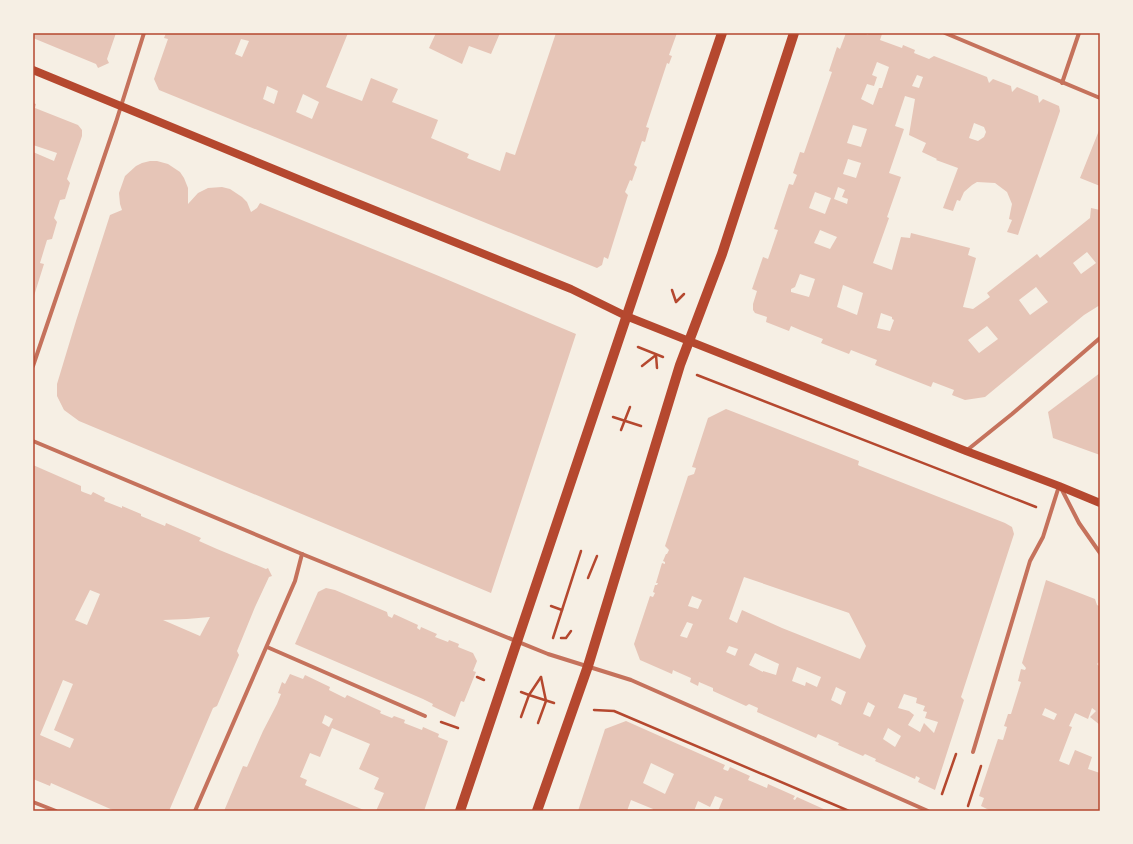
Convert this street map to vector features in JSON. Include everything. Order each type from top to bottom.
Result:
[{"type":"main road","points":[[460,811],[722,33]]},
{"type":"main road","points":[[537,811],[588,666],[680,365],[722,254],[794,33]]},
{"type":"main road","points":[[33,70],[571,289],[626,316],[1100,503]]},
{"type":"street","points":[[33,366],[121,106],[144,33]]},
{"type":"street","points":[[945,33],[1100,98]]},
{"type":"street","points":[[1062,83],[1079,33]]},
{"type":"street","points":[[966,451],[1012,414],[1100,338]]},
{"type":"street","points":[[33,441],[302,554],[548,654],[631,680],[928,811]]},
{"type":"street","points":[[1059,486],[1079,523],[1100,552]]},
{"type":"street","points":[[972,752],[1030,561],[1043,537],[1059,486]]},
{"type":"street","points":[[195,811],[295,581],[302,554]]},
{"type":"street","points":[[266,646],[426,716]]},
{"type":"street","points":[[33,802],[56,811]]},
{"type":"path","points":[[672,290],[676,302],[684,294]]},
{"type":"path","points":[[619,338],[680,365],[698,376],[1029,504]]},
{"type":"path","points":[[642,366],[656,355]]},
{"type":"path","points":[[656,355],[657,372]]},
{"type":"path","points":[[621,430],[630,406]]},
{"type":"path","points":[[594,411],[660,432]]},
{"type":"path","points":[[571,632],[566,638],[553,638],[581,551]]},
{"type":"path","points":[[588,578],[597,556]]},
{"type":"path","points":[[521,717],[529,695],[541,677],[546,701],[538,723]]},
{"type":"path","points":[[529,695],[572,709],[614,711],[849,811]]},
{"type":"path","points":[[942,794],[958,747]]},
{"type":"path","points":[[968,806],[982,764]]},
{"type":"building","points":[[33,33],[116,33],[107,59],[109,63],[98,68],[96,64],[33,38]]},
{"type":"building","points":[[166,33],[348,33],[326,87],[362,101],[371,78],[398,89],[392,102],[438,120],[431,138],[469,154],[467,158],[500,171],[506,152],[515,155],[556,33],[677,33],[669,55],[672,56],[669,64],[667,63],[646,127],[649,128],[645,142],[642,141],[634,165],[637,167],[632,181],[630,180],[625,192],[628,195],[608,259],[604,257],[602,265],[597,268],[159,90],[154,79],[168,39],[164,38]],"holes":[[[241,39],[249,41],[242,57],[235,54]],[[267,86],[278,91],[274,104],[263,99]],[[303,94],[319,102],[312,119],[296,112]]]},
{"type":"building","points":[[436,33],[500,33],[491,54],[469,46],[462,64],[429,48]]},
{"type":"building","points":[[846,33],[864,33],[868,35],[869,33],[880,33],[882,34],[880,40],[902,48],[903,45],[915,50],[914,53],[929,59],[934,56],[987,77],[989,83],[993,79],[1011,86],[1012,92],[1017,87],[1038,96],[1039,103],[1043,99],[1059,106],[1060,111],[1018,235],[1007,232],[1012,220],[1009,219],[1012,204],[1007,192],[995,183],[977,182],[964,192],[960,201],[957,200],[953,211],[943,208],[958,168],[936,160],[937,159],[922,152],[926,143],[909,135],[915,99],[905,96],[895,126],[904,129],[889,173],[901,177],[887,217],[889,218],[873,263],[892,270],[901,237],[910,238],[911,233],[970,248],[968,255],[976,258],[963,307],[973,309],[990,297],[987,293],[1037,254],[1040,258],[1090,218],[1091,208],[1100,210],[1100,305],[1084,315],[985,397],[965,400],[952,395],[954,390],[933,382],[931,387],[875,365],[877,360],[851,350],[849,354],[821,343],[823,339],[791,326],[789,331],[766,322],[767,317],[755,313],[753,310],[753,304],[757,291],[752,289],[763,257],[768,259],[778,230],[774,229],[789,184],[793,185],[797,175],[793,173],[800,152],[804,153],[832,72],[829,71],[837,47],[840,49]],"holes":[[[877,62],[889,67],[882,88],[879,88],[873,105],[861,99],[867,84],[874,86],[877,77],[872,75]],[[917,75],[923,77],[919,88],[912,86]],[[974,123],[984,127],[986,132],[984,137],[978,141],[969,138]],[[853,125],[867,129],[861,147],[847,143]],[[848,159],[861,163],[856,178],[843,174]],[[838,187],[845,190],[842,197],[848,199],[847,204],[834,199]],[[815,192],[831,198],[825,214],[809,208]],[[820,230],[837,237],[830,249],[814,243]],[[1087,252],[1096,263],[1081,274],[1073,263]],[[800,274],[815,279],[809,297],[791,292],[791,289],[795,287]],[[843,285],[863,293],[857,315],[837,307]],[[1036,287],[1048,302],[1030,315],[1019,300]],[[881,313],[892,317],[894,320],[890,331],[877,328]],[[987,326],[998,339],[979,353],[968,340]]]},
{"type":"building","points":[[33,103],[36,104],[35,108],[78,125],[82,130],[82,136],[67,179],[70,183],[65,199],[60,200],[54,218],[57,222],[52,239],[47,240],[40,263],[44,264],[33,299],[33,152],[54,161],[57,153],[33,145]]},
{"type":"building","points":[[1100,128],[1100,186],[1080,178]]},
{"type":"building","points":[[150,161],[168,164],[180,172],[188,188],[188,204],[198,193],[208,188],[222,187],[230,189],[247,202],[251,212],[257,208],[260,203],[576,334],[491,593],[79,421],[64,410],[57,396],[57,384],[110,215],[122,210],[119,193],[125,176],[136,166]]},
{"type":"building","points":[[1100,373],[1100,455],[1053,438],[1048,412]]},
{"type":"building","points":[[726,409],[859,461],[858,465],[860,466],[1012,527],[1014,534],[961,697],[964,700],[935,790],[918,782],[920,778],[916,776],[915,779],[875,761],[876,759],[865,754],[863,756],[818,734],[816,738],[757,712],[758,708],[749,704],[746,706],[713,691],[713,688],[699,682],[698,686],[690,682],[691,678],[673,670],[672,674],[640,660],[634,644],[650,596],[653,597],[655,593],[653,592],[655,585],[658,583],[656,583],[662,563],[665,564],[663,561],[669,550],[665,546],[688,476],[694,474],[696,468],[692,467],[708,418]],"holes":[[[744,577],[849,613],[866,646],[860,659],[782,628],[742,610],[737,623],[729,619]],[[692,596],[702,600],[698,609],[688,606]],[[687,622],[693,624],[687,638],[680,636]],[[729,646],[738,649],[735,656],[726,652]],[[755,653],[779,664],[776,675],[749,665]],[[797,667],[821,677],[817,687],[806,682],[805,686],[792,681]],[[836,687],[846,692],[841,705],[831,700]],[[904,694],[917,698],[916,703],[925,706],[923,711],[927,712],[925,718],[938,722],[934,733],[924,723],[920,732],[908,725],[914,715],[909,711],[898,708]],[[868,702],[875,706],[870,717],[863,714]],[[888,728],[901,736],[895,747],[883,739]]]},
{"type":"building","points":[[33,465],[81,486],[81,491],[83,492],[91,495],[93,492],[105,498],[104,501],[122,508],[122,506],[165,526],[166,523],[201,538],[199,541],[217,549],[266,569],[268,568],[272,576],[269,577],[255,607],[237,651],[239,655],[217,706],[213,708],[169,811],[115,811],[51,783],[50,786],[33,779]],"holes":[[[90,590],[100,594],[87,625],[75,620]],[[210,617],[200,636],[163,620]],[[63,680],[73,684],[54,730],[74,739],[70,748],[40,735]]]},
{"type":"building","points":[[1046,580],[1095,599],[1097,605],[1100,605],[1100,661],[1097,664],[1100,667],[1100,725],[1090,717],[1096,711],[1092,708],[1088,719],[1075,713],[1069,726],[1072,727],[1059,761],[1069,765],[1075,750],[1092,757],[1088,769],[1100,773],[1100,811],[988,811],[989,810],[981,806],[984,798],[979,796],[998,739],[1003,740],[1007,727],[1004,726],[1008,714],[1011,714],[1021,682],[1018,681],[1021,669],[1025,670],[1026,668],[1022,663]],"holes":[[[1045,708],[1057,714],[1054,720],[1042,715]]]},
{"type":"building","points":[[326,588],[335,590],[387,612],[388,616],[392,618],[394,614],[418,625],[417,628],[420,630],[421,627],[437,634],[435,637],[459,644],[458,647],[473,653],[477,661],[473,671],[476,672],[464,702],[461,701],[455,717],[432,706],[433,704],[423,699],[295,644],[318,592]]},
{"type":"building","points":[[290,674],[303,679],[305,675],[330,687],[329,690],[345,698],[347,695],[381,711],[380,713],[382,714],[392,718],[394,716],[405,720],[404,723],[422,730],[423,727],[439,734],[438,737],[448,741],[424,811],[376,811],[384,793],[374,789],[379,778],[359,769],[370,744],[332,728],[320,757],[310,753],[300,777],[307,780],[305,785],[366,811],[224,811],[243,766],[247,767],[277,704],[281,694],[278,693],[282,682],[285,684]],"holes":[[[325,715],[333,719],[329,727],[322,723]]]},
{"type":"building","points":[[626,721],[725,765],[723,769],[725,770],[728,771],[730,767],[750,776],[748,780],[767,788],[768,784],[795,796],[793,799],[795,800],[797,797],[828,811],[718,811],[723,799],[715,796],[710,807],[698,801],[694,811],[652,811],[653,809],[631,800],[627,811],[578,811],[605,729]],"holes":[[[651,763],[674,774],[665,794],[643,783]]]}]
